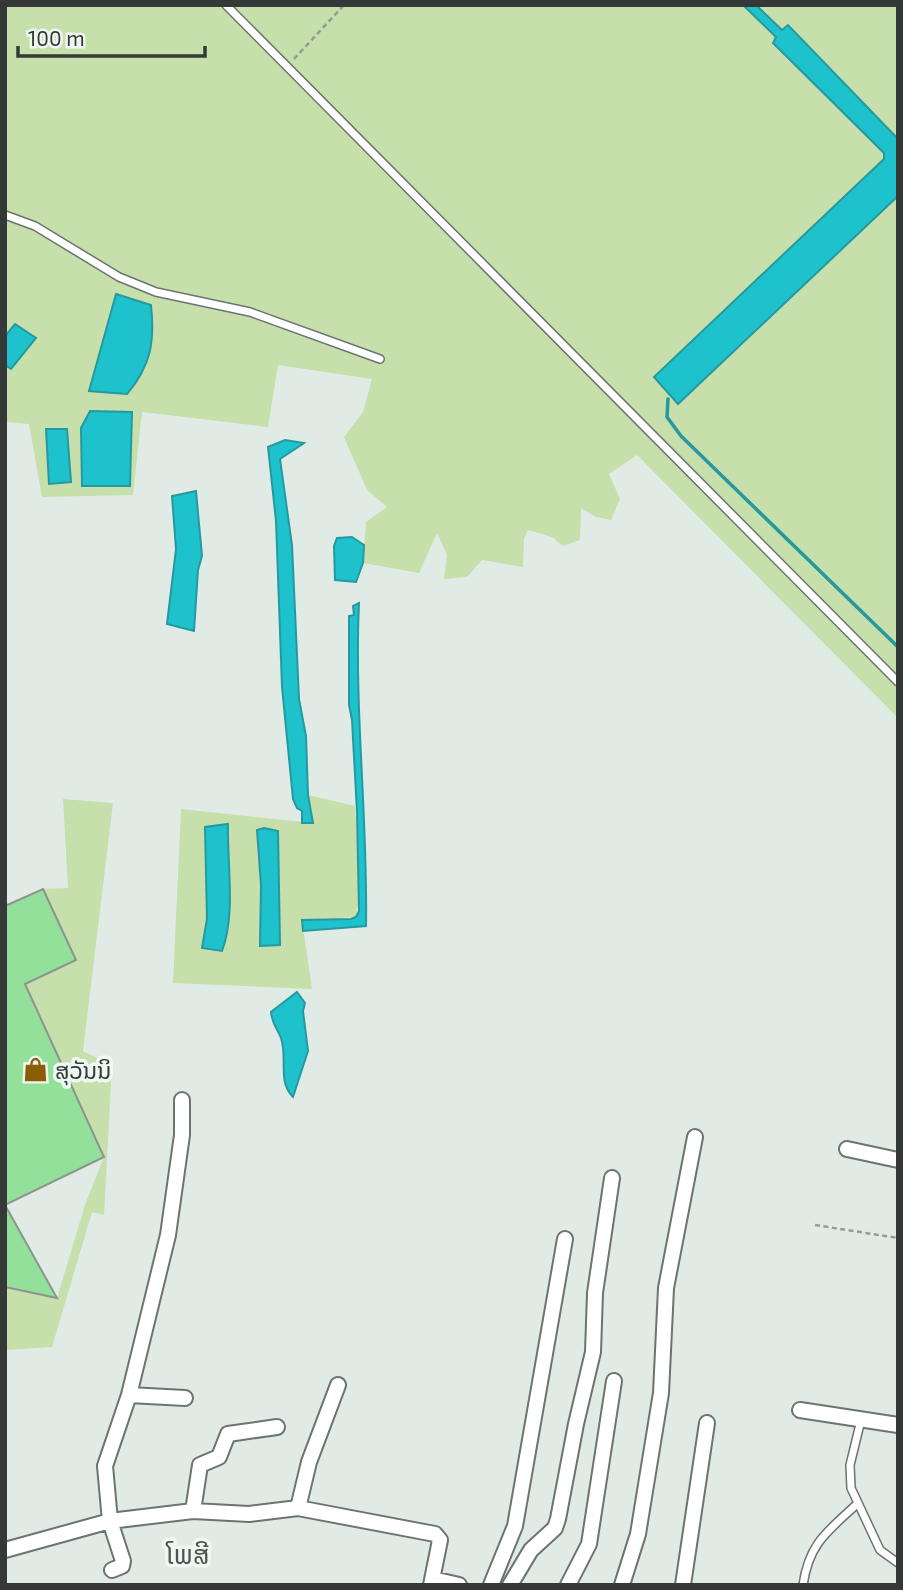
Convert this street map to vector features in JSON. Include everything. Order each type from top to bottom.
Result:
[{"type":"street","points":[[112,1570],[122,1566],[123,1561],[110,1521],[107,1456],[117,1437],[129,1395],[168,1235],[183,1135],[183,1101]]},
{"type":"street","points":[[622,1585],[638,1534],[659,1406],[666,1288],[695,1137]]},
{"type":"street","points":[[847,1149],[898,1160]]},
{"type":"street","points":[[510,1585],[531,1550],[555,1528],[558,1519],[593,1352],[594,1293],[612,1178]]},
{"type":"street","points":[[491,1585],[515,1526],[565,1239]]},
{"type":"street","points":[[568,1585],[589,1545],[614,1381]]},
{"type":"street","points":[[298,1508],[309,1462],[338,1385]]},
{"type":"street","points":[[129,1395],[185,1398]]},
{"type":"street","points":[[800,1410],[898,1425]]},
{"type":"street","points":[[683,1585],[707,1423]]},
{"type":"street","points":[[193,1511],[201,1465],[219,1457],[228,1434],[277,1427]]},
{"type":"street","points":[[5,1550],[110,1521],[193,1511],[249,1514],[298,1508],[435,1534],[440,1540],[432,1582],[458,1585]]},
{"type":"lane","points":[[226,5],[898,682]]},
{"type":"lane","points":[[5,215],[35,226],[119,277],[156,292],[210,301],[250,312],[380,359]]},
{"type":"lane","points":[[861,1419],[850,1465],[851,1488],[880,1550],[898,1563]]},
{"type":"lane","points":[[803,1585],[807,1561],[818,1540],[857,1504]]},
{"type":"path","points":[[286,67],[344,5]]},
{"type":"path","points":[[815,1225],[898,1238]]},
{"type":"green space","points":[[5,5],[898,5],[898,718],[637,455],[609,474],[620,499],[611,520],[596,517],[581,508],[580,540],[563,546],[552,537],[528,530],[524,539],[523,567],[482,560],[467,577],[444,579],[447,555],[437,533],[419,573],[363,563],[366,522],[387,507],[367,490],[344,437],[363,412],[372,379],[278,365],[268,427],[142,412],[133,495],[42,497],[29,424],[5,422]]},
{"type":"green space","points":[[308,795],[355,806],[360,891],[356,917],[302,920],[312,989],[173,983],[181,809],[313,823]]},
{"type":"green space","points":[[63,799],[113,803],[83,1051],[112,1065],[104,1215],[92,1212],[52,1347],[5,1350],[5,1287],[57,1298],[85,1205],[104,1157],[25,984],[75,960],[43,889],[68,888]]},
{"type":"water","points":[[743,5],[756,5],[782,30],[788,25],[898,139],[898,196],[678,404],[654,377],[884,159],[884,153],[773,43],[776,37]]},
{"type":"water","points":[[116,294],[151,305],[150,352],[135,384],[127,394],[89,391]]},
{"type":"water","points":[[15,324],[36,338],[11,369],[5,365],[5,336]]},
{"type":"water","points":[[90,411],[132,412],[130,486],[82,486],[81,428]]},
{"type":"water","points":[[46,429],[67,429],[71,482],[49,484]]},
{"type":"water","points":[[285,440],[304,443],[280,459],[292,545],[299,699],[306,736],[308,795],[313,823],[302,823],[302,811],[297,808],[293,799],[282,687],[276,521],[268,447]]},
{"type":"water","points":[[196,491],[202,556],[198,570],[194,631],[167,624],[176,549],[172,496]]},
{"type":"water","points":[[352,537],[364,545],[363,563],[356,582],[335,580],[334,546],[337,538]]},
{"type":"water","points":[[359,603],[358,684],[366,926],[303,931],[302,920],[351,919],[356,917],[359,911],[357,812],[349,705],[349,616],[354,615],[353,606]]},
{"type":"water","points":[[228,824],[230,905],[222,951],[202,948],[207,919],[205,827]]},
{"type":"water","points":[[264,828],[278,831],[280,945],[260,946],[261,885],[257,830]]},
{"type":"water","points":[[297,992],[305,1003],[303,1011],[308,1051],[293,1097],[285,1084],[283,1046],[271,1012]]},
{"type":"building","name":"ສຸວັນນິ","points":[[43,889],[76,960],[25,984],[104,1157],[5,1205],[5,906]]},
{"type":"building","points":[[5,1205],[57,1298],[5,1287]]},
{"type":"waterway","points":[[668,399],[667,417],[681,436],[898,647]]},
{"type":"place","name":"ສຸວັນນິ","points":[[35,1070]]},
{"type":"district","name":"ໂພສີ","points":[[188,1553]]}]
